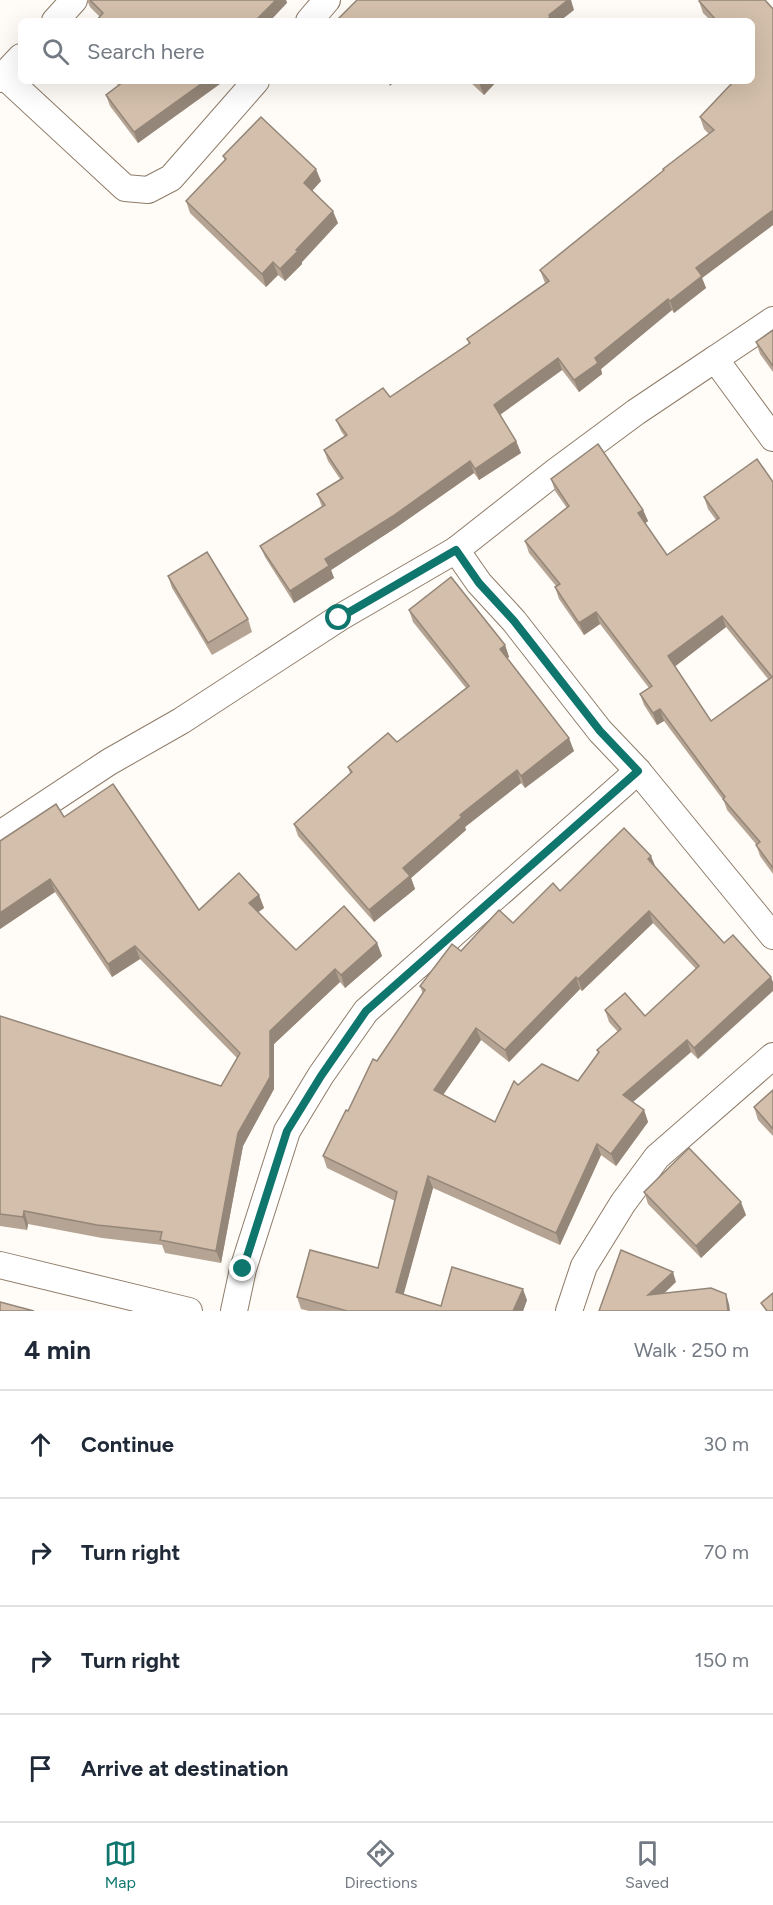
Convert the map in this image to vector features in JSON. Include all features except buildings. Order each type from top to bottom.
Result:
[{"type":"street","points":[[58,18],[75,0]]},
{"type":"street","points":[[312,18],[327,0]]},
{"type":"street","points":[[18,60],[2,77],[125,188],[148,190],[171,178],[253,84]]},
{"type":"street","points":[[0,834],[109,762],[180,721],[339,618],[456,550],[636,412],[773,320]]},
{"type":"street","points":[[715,359],[773,438]]},
{"type":"street","points":[[456,550],[479,583],[514,621],[600,731],[638,771],[773,936]]},
{"type":"street","points":[[234,1311],[243,1269],[287,1131],[321,1076],[366,1011],[638,771]]},
{"type":"street","points":[[569,1311],[584,1266],[623,1203],[657,1157],[773,1056]]},
{"type":"street","points":[[0,1265],[189,1311]]},
{"type":"route","points":[[243,1269],[287,1131],[321,1076],[366,1011],[638,771],[600,731],[514,621],[479,583],[456,550],[339,618]]}]
